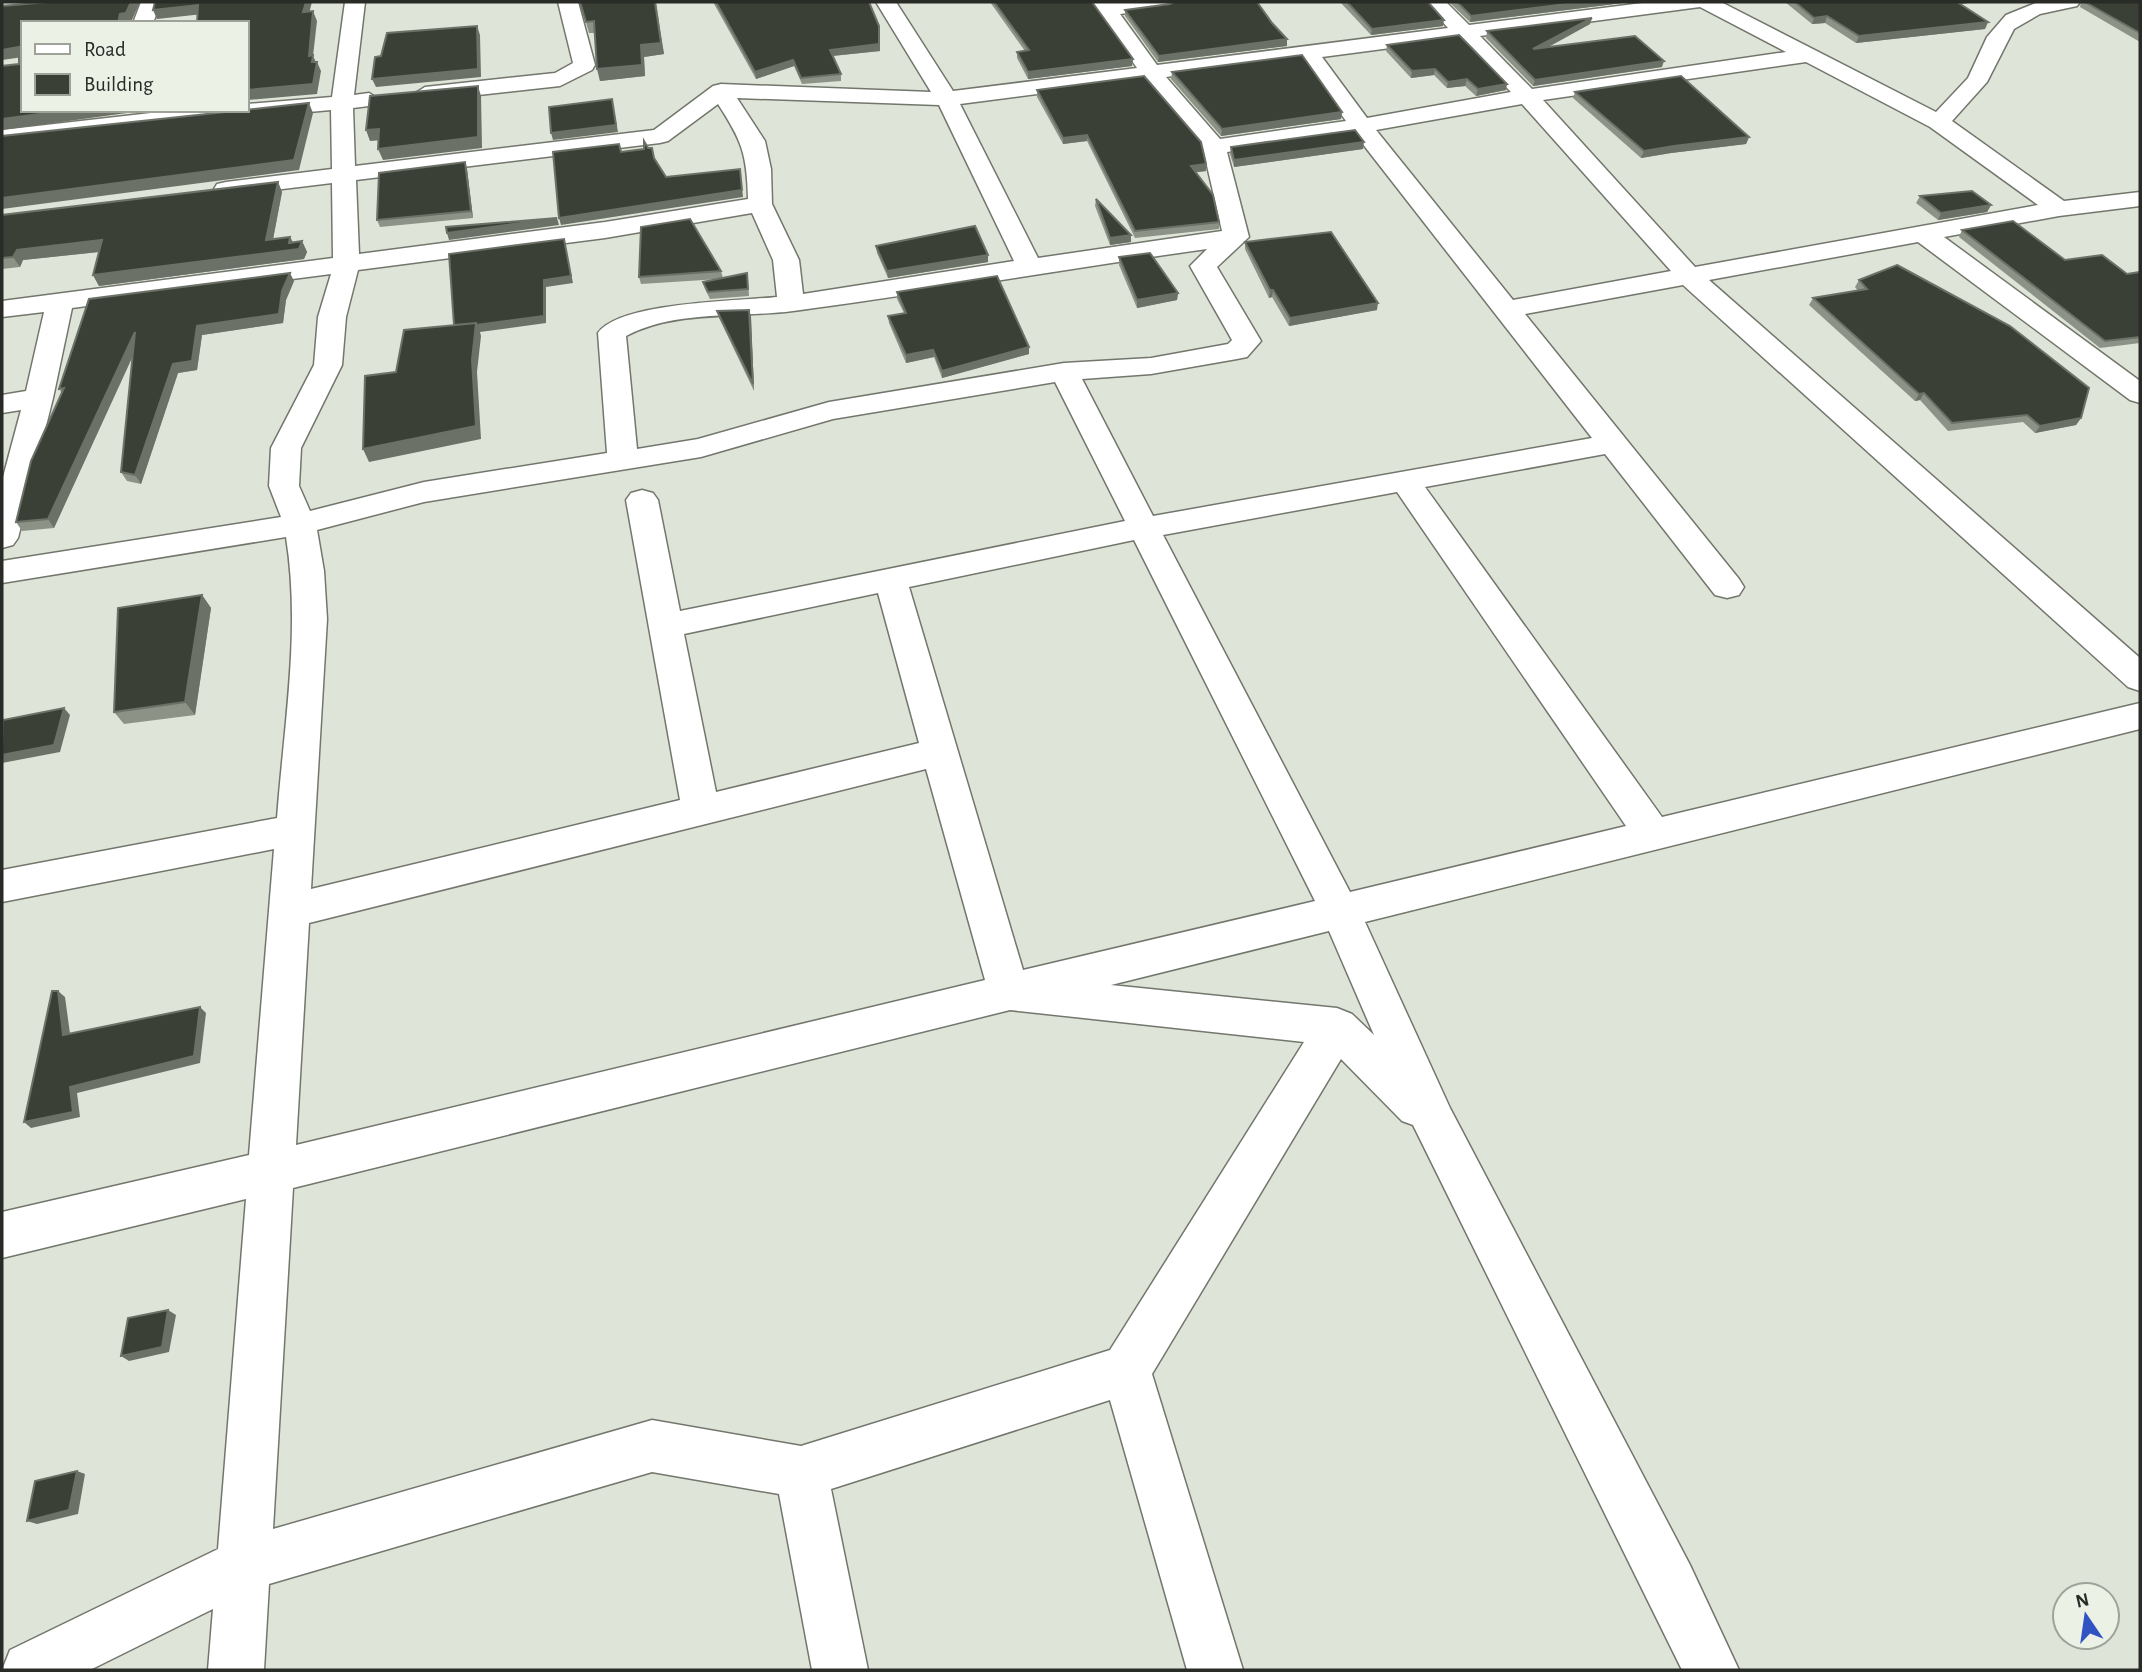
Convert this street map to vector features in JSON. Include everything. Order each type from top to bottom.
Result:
[{"type":"street","points":[[144,21],[150,2]]},
{"type":"street","points":[[236,1670],[310,619],[308,571],[300,524],[284,486],[286,449],[328,365],[332,317],[346,265],[342,103],[355,2]]},
{"type":"street","points":[[248,109],[342,103],[560,79],[584,65],[568,2]]},
{"type":"street","points":[[887,2],[921,50],[1028,265]]},
{"type":"street","points":[[1103,6],[1169,2]]},
{"type":"street","points":[[1435,2],[1527,96],[1688,275],[2140,678]]},
{"type":"street","points":[[208,191],[660,136],[721,91],[947,99],[1695,2]]},
{"type":"street","points":[[1706,2],[1938,122],[2059,209]]},
{"type":"street","points":[[1938,122],[1965,99],[2008,24],[2035,9],[2070,2]]},
{"type":"street","points":[[1103,6],[1152,74],[1214,147],[1236,237]]},
{"type":"street","points":[[1308,53],[1361,127],[1727,587]]},
{"type":"street","points":[[1214,147],[1361,127],[1527,96],[1810,55]]},
{"type":"street","points":[[721,91],[753,141],[759,169],[760,204],[786,260],[791,303]]},
{"type":"street","points":[[2,138],[113,117],[195,112]]},
{"type":"street","points":[[1506,309],[2059,209],[2140,200]]},
{"type":"street","points":[[2,309],[605,230],[760,204]]},
{"type":"street","points":[[1923,234],[2140,394]]},
{"type":"street","points":[[623,461],[612,333],[635,320],[791,303],[1028,265],[1236,237]]},
{"type":"street","points":[[2,572],[300,524],[424,492],[701,448],[829,411],[972,390],[1064,372],[1151,366],[1237,351],[1247,341],[1203,266],[1236,237]]},
{"type":"street","points":[[2,538],[39,398],[60,300]]},
{"type":"street","points":[[1064,372],[1340,911],[1434,1122],[1671,1584],[1711,1670]]},
{"type":"street","points":[[2,404],[39,398]]},
{"type":"street","points":[[664,626],[1143,527],[1613,443]]},
{"type":"street","points":[[1405,481],[1653,834]]},
{"type":"street","points":[[642,500],[701,811]]},
{"type":"street","points":[[890,579],[1009,992]]},
{"type":"street","points":[[2,1234],[271,1172],[2140,716]]},
{"type":"street","points":[[289,911],[939,752]]},
{"type":"street","points":[[2,886],[295,830]]},
{"type":"street","points":[[1009,992],[1338,1027],[1434,1122]]},
{"type":"street","points":[[30,1670],[243,1565],[652,1446],[801,1472],[1126,1370],[1338,1027]]},
{"type":"street","points":[[1126,1370],[1215,1670]]},
{"type":"street","points":[[801,1472],[840,1670]]},
{"type":"building","points":[[48,2],[131,2],[126,13],[120,14],[118,21],[21,21],[21,112],[54,112],[2,119],[2,66],[19,64],[19,47],[2,50],[2,6]]},
{"type":"building","points":[[155,2],[306,2],[303,12],[313,11],[309,56],[313,55],[312,62],[317,62],[313,84],[248,90],[248,21],[197,21],[198,5],[153,10]]},
{"type":"building","points":[[580,2],[655,2],[661,43],[641,45],[642,65],[597,69],[594,21],[586,22]]},
{"type":"building","points":[[716,2],[869,2],[879,26],[879,44],[830,50],[841,74],[801,78],[793,60],[755,72]]},
{"type":"building","points":[[994,2],[1092,2],[1133,59],[1028,72],[1017,52],[1029,50]]},
{"type":"building","points":[[1174,2],[1257,2],[1287,39],[1159,56],[1125,10]]},
{"type":"building","points":[[1347,2],[1428,2],[1444,20],[1372,29]]},
{"type":"building","points":[[1457,2],[1583,2],[1471,16]]},
{"type":"building","points":[[1795,2],[1957,2],[1988,22],[1859,36],[1827,16],[1814,18]]},
{"type":"building","points":[[2085,2],[2140,2],[2140,33]]},
{"type":"building","points":[[1592,18],[1533,49],[1635,36],[1664,61],[1535,80],[1487,31]]},
{"type":"building","points":[[477,26],[478,69],[372,79],[375,57],[381,56],[387,33]]},
{"type":"building","points":[[1459,35],[1507,84],[1478,89],[1467,79],[1448,82],[1435,69],[1412,71],[1387,45]]},
{"type":"building","points":[[1302,55],[1342,112],[1222,129],[1172,72]]},
{"type":"building","points":[[1144,76],[1201,142],[1206,164],[1191,166],[1213,195],[1219,222],[1135,231],[1087,135],[1063,138],[1037,90]]},
{"type":"building","points":[[1681,76],[1749,137],[1644,151],[1575,92]]},
{"type":"building","points":[[478,86],[478,137],[378,149],[379,129],[366,130],[370,96]]},
{"type":"building","points":[[612,99],[616,125],[551,133],[549,107]]},
{"type":"building","points":[[309,103],[294,160],[2,198],[2,136],[225,112],[248,112],[248,110]]},
{"type":"building","points":[[1355,130],[1364,142],[1234,160],[1231,147]]},
{"type":"building","points":[[644,141],[648,148],[652,148],[654,158],[666,177],[740,169],[742,190],[559,218],[553,152],[619,144],[621,152],[644,149]]},
{"type":"building","points":[[465,162],[471,211],[377,220],[379,173]]},
{"type":"building","points":[[278,182],[266,240],[290,237],[289,243],[302,241],[299,249],[93,275],[102,240],[17,250],[13,257],[2,258],[2,215]]},
{"type":"building","points":[[1972,191],[1991,205],[1941,213],[1920,196]]},
{"type":"building","points":[[1096,199],[1131,235],[1110,238]]},
{"type":"building","points":[[557,218],[447,233],[446,227]]},
{"type":"building","points":[[690,219],[721,271],[639,277],[641,227]]},
{"type":"building","points":[[2013,221],[2065,260],[2102,255],[2127,274],[2140,272],[2140,337],[2105,341],[1962,230]]},
{"type":"building","points":[[975,226],[988,255],[887,271],[876,246]]},
{"type":"building","points":[[1331,232],[1378,303],[1290,318],[1273,290],[1270,290],[1245,242]]},
{"type":"building","points":[[564,239],[571,276],[544,280],[544,316],[476,325],[454,325],[449,254]]},
{"type":"building","points":[[1150,253],[1178,293],[1137,300],[1119,257]]},
{"type":"building","points":[[1897,265],[2010,326],[2089,388],[2081,418],[2040,426],[2027,415],[1952,423],[1924,393],[1919,394],[1813,298],[1867,289],[1859,280]]},
{"type":"building","points":[[290,273],[282,291],[279,314],[197,326],[192,361],[173,364],[135,475],[121,472],[135,332],[48,519],[16,522],[31,461],[64,388],[59,389],[89,299]]},
{"type":"building","points":[[747,273],[748,289],[708,292],[703,282]]},
{"type":"building","points":[[997,276],[1029,347],[942,371],[933,350],[906,355],[888,316],[906,313],[897,292]]},
{"type":"building","points":[[749,310],[753,384],[717,311]]},
{"type":"building","points":[[476,323],[472,360],[476,426],[363,449],[365,376],[396,372],[404,330]]},
{"type":"building","points":[[202,595],[185,702],[114,712],[118,608]]},
{"type":"building","points":[[64,708],[54,745],[2,755],[3,720]]},
{"type":"building","points":[[52,991],[58,991],[63,1035],[200,1007],[194,1056],[70,1087],[73,1112],[24,1122]]},
{"type":"building","points":[[168,1310],[162,1347],[121,1356],[128,1318]]},
{"type":"building","points":[[77,1471],[69,1510],[27,1521],[35,1481]]}]
